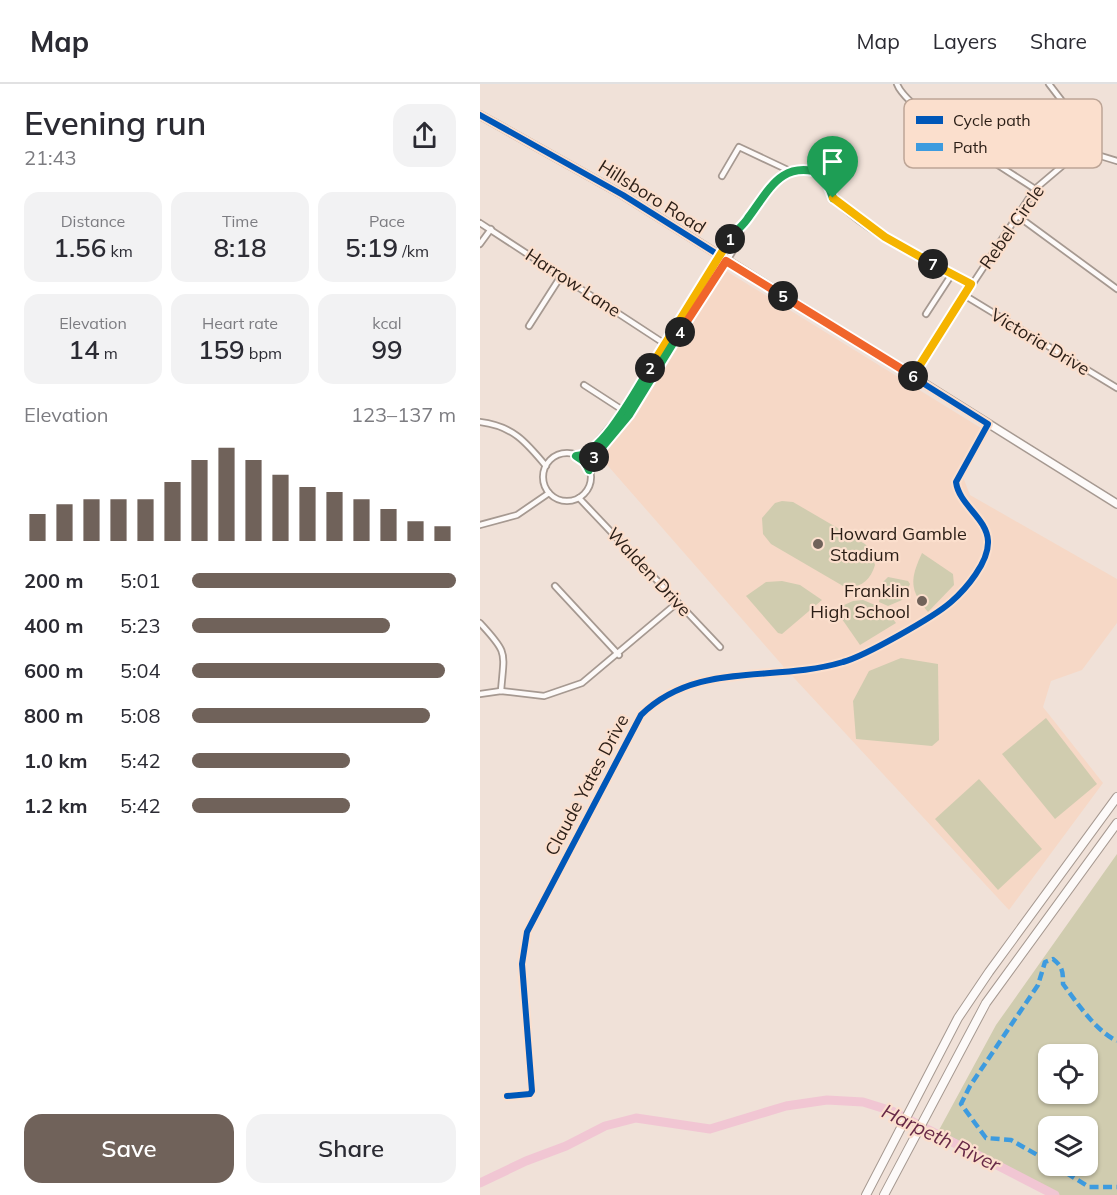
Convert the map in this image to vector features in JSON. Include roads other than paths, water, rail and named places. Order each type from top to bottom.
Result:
[{"type":"highway","points":[[866,1195],[958,1018],[988,972],[1117,797]]},
{"type":"highway","points":[[884,1195],[986,1003],[1117,823]]},
{"type":"main road","name":"Hillsboro Road","points":[[480,115],[628,198],[1117,504]]},
{"type":"street","points":[[897,84],[900,94],[906,99]]},
{"type":"street","points":[[1049,84],[1060,99]]},
{"type":"street","points":[[722,176],[739,147],[790,171]]},
{"type":"street","points":[[1102,156],[1117,161]]},
{"type":"street","points":[[1004,168],[1035,189]]},
{"type":"street","name":"Rebel Circle","points":[[912,376],[971,284],[1019,217],[1035,189],[1060,168]]},
{"type":"street","points":[[576,456],[589,452],[626,413],[665,344],[733,234],[740,230],[777,179],[790,171],[801,169],[824,174],[833,198],[855,216],[885,237],[971,284]]},
{"type":"street","points":[[1019,217],[1117,289]]},
{"type":"street","name":"Harrow Lane","points":[[480,223],[665,344]]},
{"type":"street","points":[[480,244],[491,229]]},
{"type":"street","points":[[589,470],[585,462],[576,456],[566,454],[556,456],[546,466],[543,481],[549,494],[563,501],[579,498],[588,488],[592,460],[710,286],[741,237],[740,230]]},
{"type":"street","points":[[926,314],[952,274]]},
{"type":"street","points":[[529,327],[561,276]]},
{"type":"street","points":[[703,283],[710,286]]},
{"type":"street","name":"Victoria Drive","points":[[964,295],[1117,388]]},
{"type":"street","points":[[584,385],[626,413]]},
{"type":"street","points":[[480,422],[491,423],[519,435],[546,466]]},
{"type":"street","name":"Claude Yates Drive","points":[[507,1096],[530,1094],[532,1091],[522,964],[527,932],[641,716],[662,697],[680,687],[706,679],[799,671],[845,662],[949,605],[974,576],[986,555],[988,542],[984,528],[962,497],[957,482],[961,469],[988,424]]},
{"type":"street","points":[[480,525],[517,515],[549,494]]},
{"type":"street","name":"Walden Drive","points":[[579,498],[720,646]]},
{"type":"street","points":[[555,586],[619,655]]},
{"type":"street","points":[[480,694],[501,692],[544,696],[582,683],[619,655],[677,603]]},
{"type":"street","points":[[480,623],[497,642],[506,660],[501,692]]},
{"type":"waterway","name":"Harpeth River","points":[[480,1183],[526,1161],[566,1146],[605,1126],[636,1118],[710,1129],[786,1106],[827,1100],[863,1102],[892,1111],[1055,1195]]},
{"type":"place","name":"Howard Gamble Stadium","points":[[818,544]]},
{"type":"place","name":"Franklin High School","points":[[922,601]]}]
